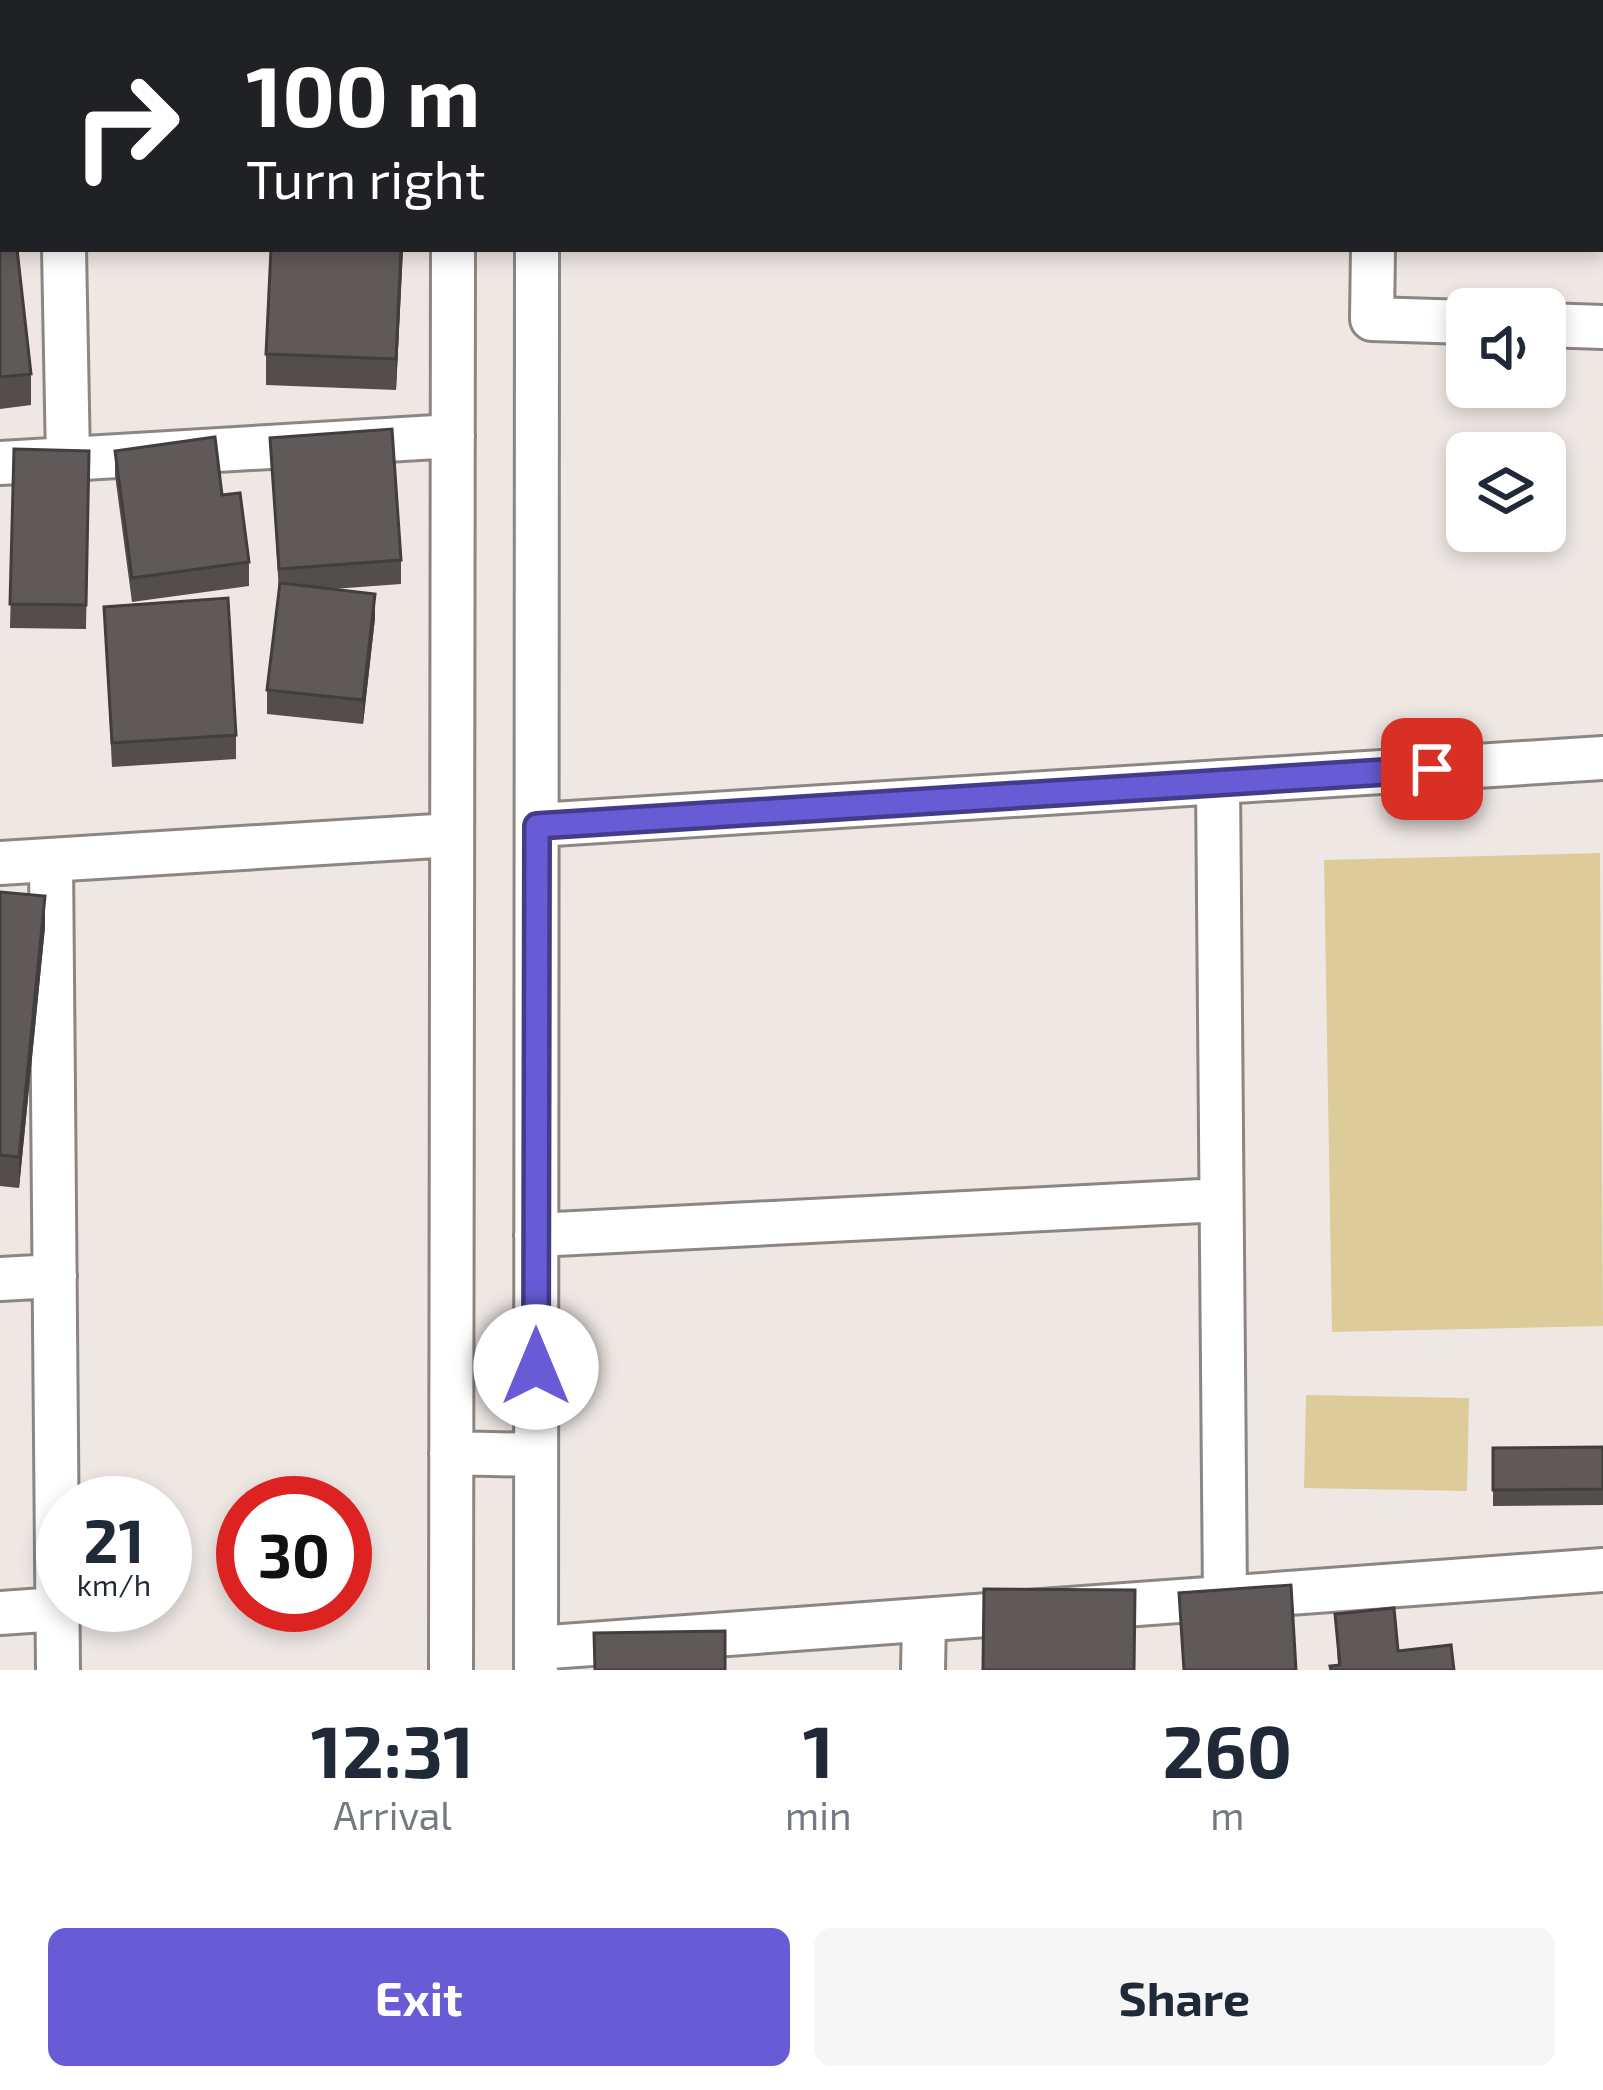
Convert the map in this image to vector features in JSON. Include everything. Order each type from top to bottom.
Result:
[{"type":"street","points":[[64,252],[68,459]]},
{"type":"street","points":[[451,1670],[453,252]]},
{"type":"street","points":[[537,252],[536,1659],[924,1620],[1603,1570]]},
{"type":"street","points":[[1372,252],[1372,320],[1446,322]]},
{"type":"street","points":[[1566,326],[1603,327]]},
{"type":"street","points":[[0,463],[453,436]]},
{"type":"street","points":[[537,826],[1603,758]]},
{"type":"street","points":[[1218,782],[1225,1598]]},
{"type":"street","points":[[0,863],[452,835]]},
{"type":"street","points":[[51,860],[57,1476]]},
{"type":"street","points":[[536,1234],[1221,1200]]},
{"type":"street","points":[[0,1279],[55,1276]]},
{"type":"street","points":[[452,1453],[536,1455]]},
{"type":"street","points":[[0,1612],[36,1611]]},
{"type":"street","points":[[923,1670],[924,1620]]},
{"type":"street","points":[[58,1632],[58,1670]]},
{"type":"shaded area","points":[[1600,853],[1603,1326],[1332,1332],[1324,860]]},
{"type":"shaded area","points":[[1306,1395],[1469,1398],[1467,1491],[1304,1488]]},
{"type":"building","points":[[0,252],[17,252],[31,374],[0,377]]},
{"type":"building","points":[[271,252],[401,252],[396,359],[266,354]]},
{"type":"building","points":[[392,429],[401,560],[279,569],[270,438]]},
{"type":"building","points":[[215,437],[222,495],[240,493],[249,562],[132,578],[115,451]]},
{"type":"building","points":[[14,449],[89,451],[86,605],[10,604]]},
{"type":"building","points":[[280,583],[375,594],[363,700],[267,690]]},
{"type":"building","points":[[228,598],[236,735],[112,743],[104,607]]},
{"type":"building","points":[[0,892],[45,896],[19,1157],[0,1155]]},
{"type":"building","points":[[1603,1447],[1603,1489],[1493,1490],[1493,1448]]},
{"type":"building","points":[[1291,1585],[1296,1670],[1184,1670],[1179,1593]]},
{"type":"building","points":[[984,1589],[1135,1590],[1134,1670],[983,1670]]},
{"type":"building","points":[[1394,1608],[1398,1651],[1451,1645],[1454,1670],[1331,1670],[1330,1666],[1340,1665],[1335,1614]]},
{"type":"building","points":[[725,1631],[725,1670],[595,1670],[594,1633]]},
{"type":"route","points":[[536,1367],[537,826],[1432,769]]}]
